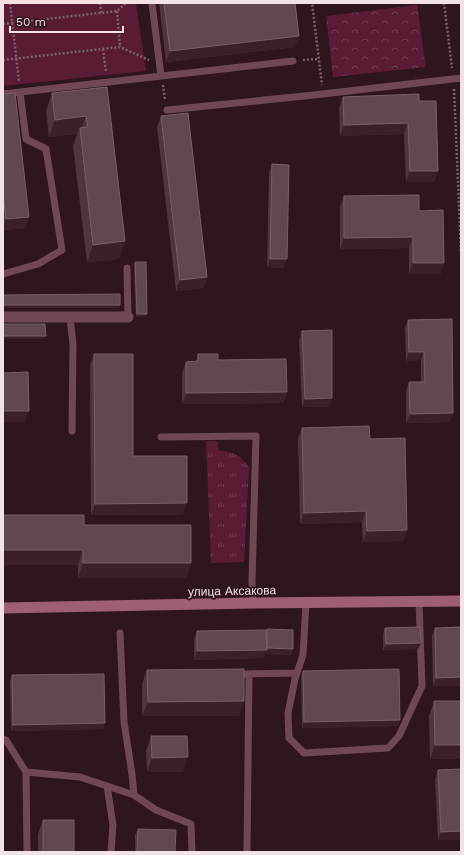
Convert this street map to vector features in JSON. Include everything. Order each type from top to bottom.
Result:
[{"type":"main road","name":"улица Аксакова","points":[[3,608],[461,601]]},
{"type":"street","points":[[3,317],[128,317]]},
{"type":"lane","points":[[152,3],[161,76]]},
{"type":"lane","points":[[3,94],[294,62]]},
{"type":"lane","points":[[167,110],[324,94],[457,78]]},
{"type":"lane","points":[[3,274],[38,264],[62,250],[46,149],[26,139],[20,92]]},
{"type":"lane","points":[[127,268],[128,317]]},
{"type":"lane","points":[[70,318],[73,344],[72,431]]},
{"type":"lane","points":[[161,437],[256,436],[252,603]]},
{"type":"lane","points":[[306,603],[303,655],[297,673],[288,713],[289,738],[304,753],[388,748],[399,736],[422,686],[419,601]]},
{"type":"lane","points":[[120,633],[124,722],[134,795]]},
{"type":"lane","points":[[247,852],[246,674],[297,673]]},
{"type":"lane","points":[[3,739],[6,740],[26,772],[27,852]]},
{"type":"lane","points":[[26,772],[80,777],[134,795],[156,810],[191,824],[192,852]]},
{"type":"lane","points":[[107,786],[113,825],[111,852]]},
{"type":"path","points":[[10,3],[20,92]]},
{"type":"path","points":[[100,3],[101,13]]},
{"type":"path","points":[[3,24],[117,12],[126,3]]},
{"type":"path","points":[[313,3],[324,94]]},
{"type":"path","points":[[444,3],[457,78],[461,252]]},
{"type":"path","points":[[117,12],[120,47]]},
{"type":"path","points":[[3,60],[120,47],[160,65]]},
{"type":"path","points":[[103,49],[108,83]]},
{"type":"path","points":[[294,62],[319,59]]},
{"type":"path","points":[[161,76],[167,110]]},
{"type":"green space","points":[[3,3],[136,3],[146,71],[3,86]]},
{"type":"green space","points":[[417,5],[426,67],[333,77],[326,16]]},
{"type":"green space","points":[[206,441],[218,441],[218,450],[236,454],[249,467],[244,562],[211,563]]},
{"type":"building","points":[[164,3],[295,3],[299,36],[170,51]]},
{"type":"building","points":[[107,87],[125,241],[93,245],[80,128],[88,127],[86,116],[55,120],[52,93]]},
{"type":"building","points":[[15,93],[29,217],[6,219],[3,195],[3,94]]},
{"type":"building","points":[[419,94],[419,101],[436,101],[438,171],[410,171],[408,123],[344,125],[343,97]]},
{"type":"building","points":[[188,113],[207,277],[180,280],[161,116]]},
{"type":"building","points":[[272,164],[289,165],[287,259],[270,259]]},
{"type":"building","points":[[419,195],[419,211],[443,210],[444,263],[413,263],[413,237],[344,238],[344,196]]},
{"type":"building","points":[[135,262],[146,262],[147,314],[137,314]]},
{"type":"building","points":[[120,294],[120,305],[3,305],[3,295]]},
{"type":"building","points":[[452,319],[453,413],[410,414],[409,382],[425,382],[424,352],[409,352],[408,320]]},
{"type":"building","points":[[3,324],[45,324],[46,336],[3,336]]},
{"type":"building","points":[[332,330],[332,398],[305,399],[302,331]]},
{"type":"building","points":[[94,354],[133,354],[133,456],[187,456],[187,503],[95,504]]},
{"type":"building","points":[[198,354],[218,354],[218,360],[286,359],[287,392],[186,393],[186,362],[198,361]]},
{"type":"building","points":[[28,372],[29,411],[3,411],[3,373]]},
{"type":"building","points":[[369,426],[370,439],[405,438],[407,530],[367,531],[366,511],[304,513],[302,428]]},
{"type":"building","points":[[3,515],[84,515],[84,525],[191,525],[191,563],[83,563],[83,550],[3,550]]},
{"type":"building","points":[[420,627],[421,643],[386,644],[385,628]]},
{"type":"building","points":[[461,627],[461,677],[436,678],[435,628]]},
{"type":"building","points":[[267,629],[293,630],[293,649],[267,648]]},
{"type":"building","points":[[266,630],[267,650],[197,651],[197,631]]},
{"type":"building","points":[[244,669],[244,701],[148,702],[147,670]]},
{"type":"building","points":[[399,669],[400,720],[304,722],[303,671]]},
{"type":"building","points":[[104,674],[105,723],[13,725],[12,675]]},
{"type":"building","points":[[434,701],[461,701],[461,745],[435,745]]},
{"type":"building","points":[[151,736],[187,736],[188,757],[152,758]]},
{"type":"building","points":[[461,769],[461,831],[441,832],[438,770]]},
{"type":"building","points":[[43,820],[74,820],[74,852],[43,852]]},
{"type":"building","points":[[138,829],[176,830],[175,852],[137,852]]}]
